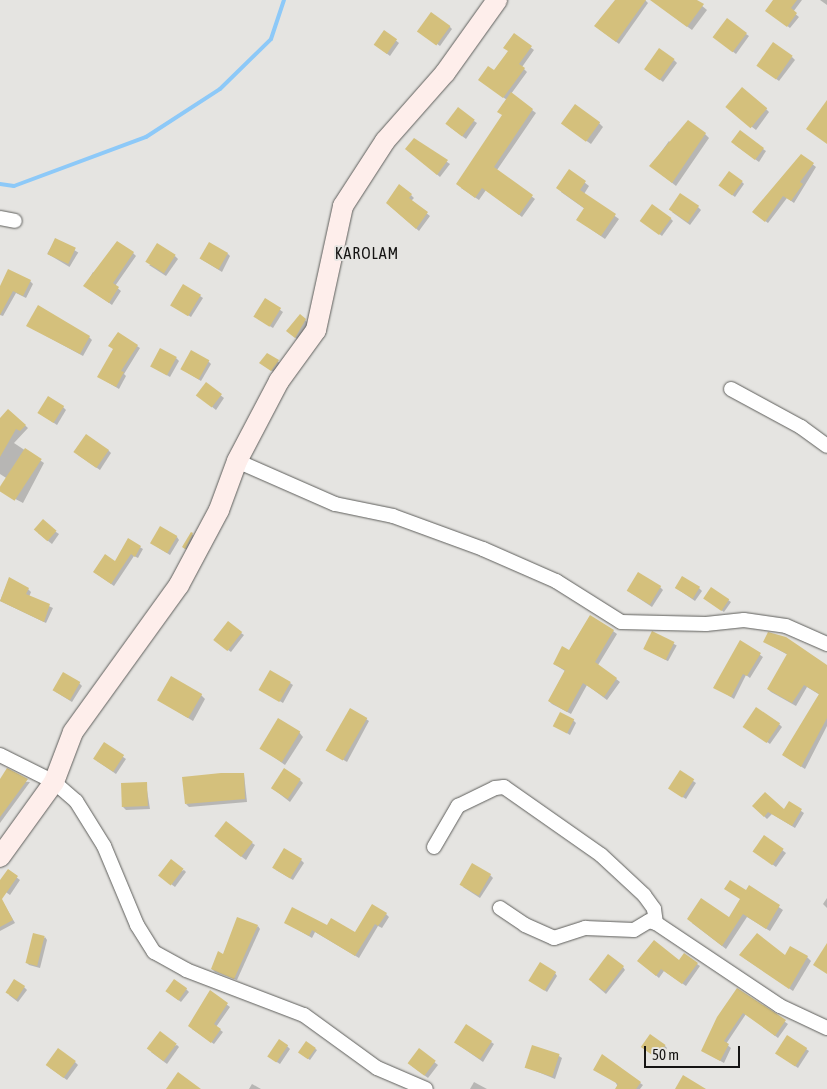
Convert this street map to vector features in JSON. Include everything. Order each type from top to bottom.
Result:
[{"type":"main road","points":[[0,857],[54,782],[72,732],[179,585],[219,510],[237,461],[279,381],[316,330],[343,206],[385,142],[445,73],[497,0]]},
{"type":"street","points":[[0,218],[15,221]]},
{"type":"street","points":[[731,389],[801,427],[827,446]]},
{"type":"street","points":[[237,461],[335,504],[393,516],[483,549],[556,581],[621,622],[706,624],[744,620],[786,626],[827,644]]},
{"type":"street","points":[[0,755],[54,782],[76,801],[104,846],[137,925],[154,952],[240,992],[296,1011],[377,1068],[426,1089]]},
{"type":"street","points":[[434,847],[458,806],[495,788],[504,787],[602,855],[644,895],[654,909],[656,923]]},
{"type":"street","points":[[500,908],[525,926],[554,938],[567,936],[585,928],[634,930],[649,921],[656,923],[780,1006],[827,1028]]},
{"type":"building","points":[[615,0],[646,0],[616,42],[594,26]]},
{"type":"building","points":[[650,0],[697,0],[704,4],[687,27]]},
{"type":"building","points":[[773,0],[797,0],[791,8],[797,13],[787,27],[765,11]]},
{"type":"building","points":[[431,12],[450,26],[436,46],[417,31]]},
{"type":"building","points":[[727,18],[747,33],[733,52],[713,37]]},
{"type":"building","points":[[384,30],[397,39],[387,54],[374,45]]},
{"type":"building","points":[[514,33],[532,46],[519,64],[525,68],[503,98],[478,80],[488,66],[494,70],[508,51],[503,48]]},
{"type":"building","points":[[773,42],[793,56],[776,80],[756,66]]},
{"type":"building","points":[[659,48],[675,59],[660,80],[644,69]]},
{"type":"building","points":[[742,87],[767,108],[751,128],[725,107]]},
{"type":"building","points":[[511,92],[533,109],[494,167],[533,195],[519,215],[482,188],[475,198],[456,184],[502,115],[497,112]]},
{"type":"building","points":[[827,100],[827,144],[806,129]]},
{"type":"building","points":[[575,104],[600,122],[586,142],[561,123]]},
{"type":"building","points":[[458,107],[475,120],[462,136],[445,124]]},
{"type":"building","points":[[688,120],[706,133],[672,183],[649,166]]},
{"type":"building","points":[[740,130],[764,148],[755,160],[731,142]]},
{"type":"building","points":[[414,138],[448,160],[437,175],[405,149]]},
{"type":"building","points":[[801,154],[814,163],[800,182],[803,184],[791,201],[783,196],[765,222],[752,212]]},
{"type":"building","points":[[569,169],[586,181],[580,190],[616,214],[601,236],[576,220],[584,208],[556,188]]},
{"type":"building","points":[[729,171],[743,181],[732,196],[718,186]]},
{"type":"building","points":[[399,184],[412,194],[409,198],[428,212],[416,229],[386,203]]},
{"type":"building","points":[[680,193],[699,206],[688,222],[669,210]]},
{"type":"building","points":[[652,204],[671,218],[659,235],[640,221]]},
{"type":"building","points":[[55,238],[76,248],[68,264],[47,254]]},
{"type":"building","points":[[117,241],[134,252],[113,283],[119,287],[109,303],[83,286]]},
{"type":"building","points":[[209,242],[228,253],[219,269],[200,258]]},
{"type":"building","points":[[157,243],[176,255],[164,273],[145,262]]},
{"type":"building","points":[[8,269],[31,280],[23,296],[13,291],[0,315],[0,286]]},
{"type":"building","points":[[183,284],[201,295],[188,316],[170,305]]},
{"type":"building","points":[[265,298],[281,308],[269,327],[253,317]]},
{"type":"building","points":[[38,305],[90,336],[80,354],[26,326]]},
{"type":"building","points":[[300,314],[306,319],[295,338],[286,331]]},
{"type":"building","points":[[118,332],[138,345],[121,371],[124,372],[116,387],[97,377],[113,349],[108,346]]},
{"type":"building","points":[[160,348],[177,357],[167,375],[150,367]]},
{"type":"building","points":[[191,350],[209,360],[199,379],[180,369]]},
{"type":"building","points":[[267,353],[279,360],[271,371],[259,363]]},
{"type":"building","points":[[206,382],[222,394],[212,408],[196,396]]},
{"type":"building","points":[[48,396],[64,406],[54,423],[37,413]]},
{"type":"building","points":[[8,409],[26,425],[20,431],[16,429],[0,457],[0,418]]},
{"type":"building","points":[[86,434],[109,450],[96,468],[73,452]]},
{"type":"building","points":[[25,448],[42,459],[15,501],[0,491],[0,486]]},
{"type":"building","points":[[43,519],[57,531],[47,541],[34,530]]},
{"type":"building","points":[[160,526],[177,536],[167,553],[150,543]]},
{"type":"building","points":[[191,532],[193,533],[185,549],[182,547]]},
{"type":"building","points":[[128,538],[141,546],[135,557],[131,554],[111,584],[93,572],[105,554],[115,561]]},
{"type":"building","points":[[638,572],[661,586],[650,605],[627,591]]},
{"type":"building","points":[[682,576],[700,587],[693,599],[675,588]]},
{"type":"building","points":[[9,577],[29,588],[26,594],[50,604],[44,622],[0,601]]},
{"type":"building","points":[[711,587],[729,599],[721,611],[703,599]]},
{"type":"building","points":[[590,615],[614,630],[595,662],[617,678],[604,697],[583,683],[567,712],[548,701],[565,670],[553,664],[562,646],[569,650]]},
{"type":"building","points":[[228,621],[242,632],[227,651],[213,640]]},
{"type":"building","points":[[652,631],[674,642],[666,660],[643,649]]},
{"type":"building","points":[[768,632],[786,637],[827,665],[827,718],[801,767],[782,755],[819,694],[804,685],[792,703],[767,689],[787,654],[763,642]]},
{"type":"building","points":[[740,640],[761,653],[747,676],[743,674],[731,697],[713,688]]},
{"type":"building","points":[[270,670],[291,682],[279,702],[258,690]]},
{"type":"building","points":[[63,672],[80,682],[70,700],[52,690]]},
{"type":"building","points":[[171,676],[202,694],[188,718],[157,700]]},
{"type":"building","points":[[756,707],[780,723],[767,743],[743,727]]},
{"type":"building","points":[[350,708],[367,718],[343,760],[326,750]]},
{"type":"building","points":[[560,712],[574,719],[567,734],[553,726]]},
{"type":"building","points":[[278,718],[300,731],[282,762],[259,749]]},
{"type":"building","points":[[104,742],[124,755],[113,772],[93,759]]},
{"type":"building","points":[[7,768],[28,779],[0,817],[0,779]]},
{"type":"building","points":[[284,768],[301,779],[288,799],[271,788]]},
{"type":"building","points":[[680,770],[694,779],[682,798],[668,788]]},
{"type":"building","points":[[244,773],[245,799],[185,804],[182,777]]},
{"type":"building","points":[[147,782],[148,806],[122,807],[121,783]]},
{"type":"building","points":[[765,792],[784,809],[789,801],[802,809],[792,826],[768,812],[764,817],[752,806]]},
{"type":"building","points":[[226,821],[253,842],[241,857],[214,836]]},
{"type":"building","points":[[764,835],[784,849],[772,865],[753,851]]},
{"type":"building","points":[[284,848],[302,859],[290,879],[272,868]]},
{"type":"building","points":[[171,859],[184,869],[171,885],[158,876]]},
{"type":"building","points":[[472,863],[491,874],[479,896],[460,885]]},
{"type":"building","points":[[8,869],[18,876],[2,899],[13,920],[0,927],[0,880]]},
{"type":"building","points":[[730,880],[746,890],[749,885],[780,905],[766,929],[743,914],[722,946],[687,919],[701,898],[729,917],[740,899],[724,889]]},
{"type":"building","points":[[372,904],[387,913],[378,926],[375,924],[355,956],[312,930],[309,936],[284,923],[292,907],[327,925],[331,918],[355,932]]},
{"type":"building","points":[[237,917],[258,925],[234,979],[211,969],[218,951],[223,954]]},
{"type":"building","points":[[33,933],[45,936],[37,966],[26,963]]},
{"type":"building","points":[[757,933],[785,955],[790,946],[808,956],[789,989],[739,955]]},
{"type":"building","points":[[654,940],[679,960],[684,953],[698,963],[682,984],[661,969],[656,976],[637,961]]},
{"type":"building","points":[[827,943],[827,974],[813,965]]},
{"type":"building","points":[[608,954],[624,966],[605,992],[589,980]]},
{"type":"building","points":[[540,962],[556,972],[544,991],[528,981]]},
{"type":"building","points":[[14,979],[25,986],[17,999],[6,993]]},
{"type":"building","points":[[174,979],[187,988],[179,1000],[165,991]]},
{"type":"building","points":[[737,988],[786,1020],[775,1036],[743,1013],[724,1041],[729,1044],[720,1061],[701,1051],[717,1017]]},
{"type":"building","points":[[210,990],[228,1003],[214,1024],[221,1029],[211,1043],[188,1026]]},
{"type":"building","points":[[466,1024],[492,1041],[480,1059],[454,1042]]},
{"type":"building","points":[[160,1031],[177,1044],[164,1061],[147,1049]]},
{"type":"building","points":[[650,1034],[666,1045],[656,1058],[641,1047]]},
{"type":"building","points":[[787,1035],[807,1048],[795,1067],[775,1053]]},
{"type":"building","points":[[279,1039],[288,1045],[276,1063],[267,1056]]},
{"type":"building","points":[[306,1041],[316,1048],[308,1059],[298,1052]]},
{"type":"building","points":[[532,1045],[560,1054],[552,1077],[525,1068]]},
{"type":"building","points":[[58,1048],[76,1061],[63,1078],[46,1065]]},
{"type":"building","points":[[419,1048],[436,1061],[424,1076],[408,1063]]},
{"type":"building","points":[[602,1054],[641,1082],[636,1089],[615,1089],[618,1084],[593,1070]]},
{"type":"building","points":[[178,1072],[201,1089],[166,1089]]},
{"type":"building","points":[[683,1075],[706,1089],[675,1089]]},
{"type":"waterway","points":[[0,184],[14,186],[146,137],[220,89],[271,39],[284,0]]},
{"type":"district","name":"KAROLAM","points":[[367,253]]}]
